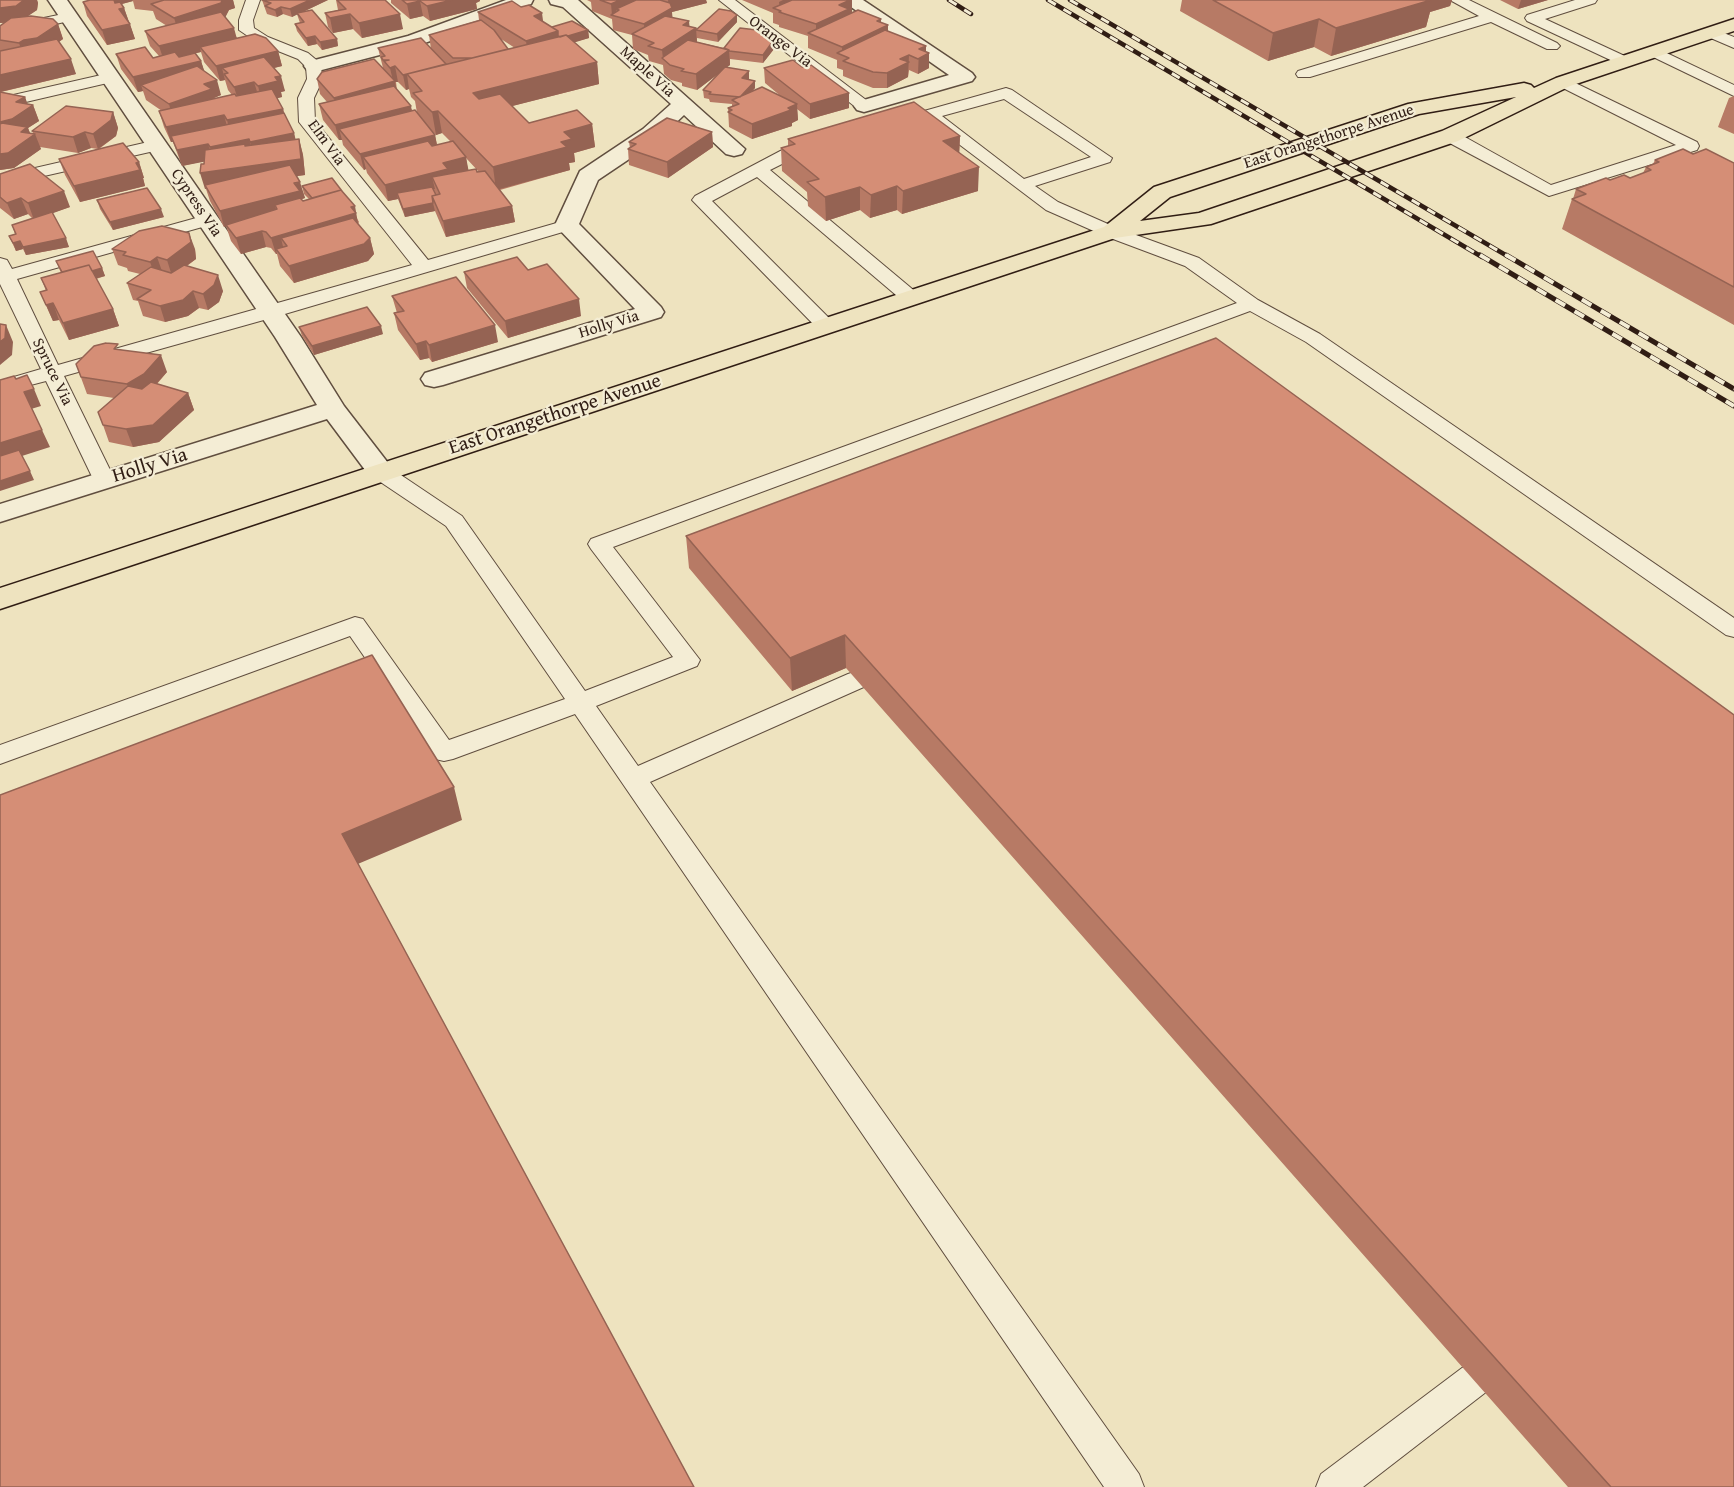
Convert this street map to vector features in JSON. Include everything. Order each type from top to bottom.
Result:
[{"type":"main road","name":"East Orangethorpe Avenue","points":[[0,599],[1111,232],[1203,219],[1450,136],[1563,82],[1734,25]]},
{"type":"main road","name":"East Orangethorpe Avenue","points":[[1111,232],[1162,192],[1173,188],[1415,108],[1563,82]]},
{"type":"street","points":[[314,66],[415,40],[524,0]]},
{"type":"street","name":"Maple Via","points":[[558,0],[570,2],[734,148]]},
{"type":"street","points":[[850,0],[965,77],[864,105]]},
{"type":"street","name":"Cypress Via","points":[[62,8],[271,312],[333,409],[381,472]]},
{"type":"street","points":[[567,225],[588,176],[651,134],[684,104]]},
{"type":"street","name":"Holly Via","points":[[434,379],[651,312],[567,225]]},
{"type":"street","name":"Holly Via","points":[[0,513],[333,409]]},
{"type":"lane","points":[[253,0],[246,20],[247,30],[263,40],[303,56],[314,66]]},
{"type":"lane","name":"Orange Via","points":[[726,0],[864,105]]},
{"type":"lane","points":[[1457,0],[1600,69]]},
{"type":"lane","points":[[1590,0],[1532,18],[1624,62]]},
{"type":"lane","points":[[0,32],[62,8]]},
{"type":"lane","points":[[1304,74],[1493,17]]},
{"type":"lane","points":[[1711,33],[1734,43]]},
{"type":"lane","points":[[1654,52],[1734,91]]},
{"type":"lane","name":"Elm Via","points":[[314,66],[315,79],[306,98],[307,122],[424,267]]},
{"type":"lane","points":[[0,103],[110,78]]},
{"type":"lane","points":[[1450,136],[1549,191],[1697,148],[1563,82]]},
{"type":"lane","points":[[884,127],[1006,93],[1104,158],[1022,185]]},
{"type":"lane","points":[[929,114],[1052,206],[1111,232],[1192,262],[1251,304],[1313,338],[1734,630]]},
{"type":"lane","points":[[826,326],[701,200],[792,152],[827,143]]},
{"type":"lane","points":[[0,181],[157,145]]},
{"type":"lane","points":[[759,170],[910,297]]},
{"type":"lane","points":[[2,273],[207,220]]},
{"type":"lane","points":[[0,387],[271,312],[567,225]]},
{"type":"lane","name":"Spruce Via","points":[[2,273],[104,480]]},
{"type":"lane","points":[[0,755],[355,625],[444,752],[688,660],[599,544],[1251,304]]},
{"type":"lane","points":[[381,472],[454,521],[1126,1487]]},
{"type":"lane","points":[[632,779],[857,680]]},
{"type":"lane","points":[[1334,1487],[1474,1380]]},
{"type":"building","points":[[0,0],[24,0],[16,6],[0,8]]},
{"type":"building","points":[[90,0],[120,2],[124,8],[119,9],[130,24],[102,30],[83,2]]},
{"type":"building","points":[[164,0],[222,0],[221,3],[174,18],[151,4]]},
{"type":"building","points":[[262,0],[310,0],[290,9],[281,7],[275,10],[265,6],[271,3]]},
{"type":"building","points":[[337,0],[385,0],[400,14],[359,23],[350,14],[330,18],[325,13],[346,9]]},
{"type":"building","points":[[402,0],[452,0],[427,6],[420,1],[407,4]]},
{"type":"building","points":[[600,0],[620,0],[611,4]]},
{"type":"building","points":[[636,0],[660,0],[670,3],[672,8],[644,24],[611,15],[619,10],[616,9]]},
{"type":"building","points":[[792,0],[850,0],[839,5],[849,9],[816,24],[773,8]]},
{"type":"building","points":[[1213,0],[1431,0],[1336,28],[1319,19],[1273,33]]},
{"type":"building","points":[[512,1],[521,7],[529,5],[542,13],[534,16],[558,31],[526,41],[478,12]]},
{"type":"building","points":[[719,9],[731,11],[737,15],[717,34],[696,30]]},
{"type":"building","points":[[312,10],[337,39],[320,42],[315,36],[306,38],[295,24],[304,22],[297,13]]},
{"type":"building","points":[[858,10],[881,19],[877,21],[888,25],[842,47],[808,33]]},
{"type":"building","points":[[221,12],[234,28],[159,46],[145,31]]},
{"type":"building","points":[[31,16],[53,19],[58,24],[37,38],[19,43],[0,40],[0,26],[11,18]]},
{"type":"building","points":[[665,16],[689,21],[683,25],[696,28],[662,50],[648,46],[654,43],[632,34]]},
{"type":"building","points":[[481,20],[494,30],[508,49],[472,58],[453,58],[429,35]]},
{"type":"building","points":[[572,21],[588,30],[560,37],[558,31],[552,27]]},
{"type":"building","points":[[740,28],[757,30],[773,41],[763,55],[729,51],[724,48]]},
{"type":"building","points":[[885,30],[926,46],[919,49],[929,53],[918,59],[909,55],[900,59],[909,62],[887,73],[873,72],[843,61],[849,58],[837,53]]},
{"type":"building","points":[[255,34],[266,38],[278,51],[216,66],[200,47]]},
{"type":"building","points":[[566,35],[597,62],[473,93],[479,99],[500,94],[529,123],[577,110],[592,124],[564,132],[572,139],[561,142],[567,147],[493,167],[438,111],[432,112],[413,93],[422,91],[407,74]]},
{"type":"building","points":[[421,38],[446,64],[403,75],[395,66],[390,68],[384,61],[389,60],[383,60],[381,57],[385,56],[378,48]]},
{"type":"building","points":[[57,39],[71,59],[0,75],[0,51]]},
{"type":"building","points":[[688,40],[729,50],[696,74],[681,71],[684,69],[670,65],[662,58]]},
{"type":"building","points":[[145,47],[153,58],[175,52],[179,57],[195,53],[201,61],[133,77],[116,54]]},
{"type":"building","points":[[264,57],[281,76],[275,77],[278,81],[258,86],[254,82],[234,87],[224,74],[228,73],[222,68]]},
{"type":"building","points":[[374,59],[395,81],[334,98],[317,79],[322,72]]},
{"type":"building","points":[[793,60],[802,67],[811,65],[849,93],[810,104],[764,68]]},
{"type":"building","points":[[197,66],[217,80],[204,84],[212,89],[169,104],[141,85]]},
{"type":"building","points":[[725,67],[749,71],[742,78],[755,81],[740,97],[709,94],[711,92],[703,90]]},
{"type":"building","points":[[394,86],[411,106],[335,125],[319,104]]},
{"type":"building","points":[[762,87],[797,104],[788,108],[791,110],[752,124],[728,112],[732,110],[728,108],[739,104],[732,100]]},
{"type":"building","points":[[272,89],[283,109],[227,120],[224,115],[166,127],[159,111],[235,94],[236,96]]},
{"type":"building","points":[[0,92],[25,97],[16,102],[33,105],[12,119],[0,122]]},
{"type":"building","points":[[914,102],[960,136],[943,141],[979,167],[903,191],[897,186],[871,195],[860,187],[825,197],[807,182],[819,179],[781,148],[795,144],[788,139]]},
{"type":"building","points":[[66,106],[113,112],[111,120],[93,134],[85,132],[73,137],[32,131]]},
{"type":"building","points":[[415,110],[435,135],[360,154],[339,129]]},
{"type":"building","points":[[284,113],[294,133],[250,142],[249,139],[210,147],[208,144],[177,150],[171,136]]},
{"type":"building","points":[[667,118],[712,132],[667,162],[628,149],[636,144],[629,142]]},
{"type":"building","points":[[0,124],[27,127],[21,132],[35,134],[8,153],[0,154]]},
{"type":"building","points":[[299,139],[301,159],[200,173],[201,164],[204,164],[205,150]]},
{"type":"building","points":[[428,141],[432,146],[453,141],[466,157],[443,163],[448,169],[385,185],[363,157]]},
{"type":"building","points":[[123,143],[139,162],[136,163],[140,170],[74,186],[59,159]]},
{"type":"building","points":[[1683,149],[1693,154],[1706,149],[1734,163],[1734,287],[1572,199],[1586,194],[1576,189],[1606,178],[1610,180],[1624,175],[1630,178],[1651,170],[1646,167],[1659,162],[1655,160]]},
{"type":"building","points":[[30,164],[64,191],[28,203],[21,198],[7,203],[0,197],[0,174]]},
{"type":"building","points":[[290,165],[300,182],[294,183],[300,191],[220,211],[205,185]]},
{"type":"building","points":[[476,169],[477,172],[485,171],[512,206],[443,221],[432,196],[440,194],[432,177]]},
{"type":"building","points":[[332,178],[342,191],[312,198],[302,186]]},
{"type":"building","points":[[432,187],[436,195],[432,196],[433,203],[403,209],[397,193]]},
{"type":"building","points":[[147,188],[161,209],[110,222],[97,200]]},
{"type":"building","points":[[341,190],[355,206],[351,207],[356,213],[271,238],[262,231],[236,238],[226,225],[277,209],[275,205],[300,198],[303,201]]},
{"type":"building","points":[[52,212],[66,238],[23,247],[20,241],[13,243],[9,236],[16,234],[12,225]]},
{"type":"building","points":[[353,218],[370,238],[364,244],[289,266],[276,249],[287,246],[281,238]]},
{"type":"building","points":[[162,226],[189,233],[191,242],[167,260],[157,257],[150,262],[123,255],[126,252],[112,249],[139,231]]},
{"type":"building","points":[[93,251],[102,268],[92,271],[89,265],[62,272],[56,261]]},
{"type":"building","points":[[517,257],[528,270],[547,264],[579,299],[505,321],[464,272]]},
{"type":"building","points":[[89,265],[113,309],[63,323],[53,303],[46,305],[40,292],[47,290],[41,278]]},
{"type":"building","points":[[184,265],[218,275],[214,285],[203,294],[193,291],[183,300],[160,306],[137,299],[151,290],[127,283],[151,267],[171,273]]},
{"type":"building","points":[[456,277],[495,325],[429,345],[426,341],[416,344],[394,313],[404,311],[392,296]]},
{"type":"building","points":[[367,307],[381,326],[312,346],[299,327]]},
{"type":"building","points":[[0,324],[6,325],[5,338],[0,342]]},
{"type":"building","points":[[1216,338],[1734,715],[1734,1487],[1611,1487],[845,635],[790,658],[686,536]]},
{"type":"building","points":[[106,343],[118,344],[114,349],[161,355],[144,374],[127,384],[81,377],[76,364],[94,346]]},
{"type":"building","points":[[27,375],[34,389],[24,392],[42,430],[0,443],[0,380],[14,376],[16,379]]},
{"type":"building","points":[[151,382],[188,393],[153,425],[126,429],[103,425],[98,412],[128,386],[142,389]]},
{"type":"building","points":[[19,450],[30,471],[0,481],[0,456]]},
{"type":"building","points":[[372,655],[454,787],[342,834],[694,1487],[0,1487],[0,795]]},
{"type":"railway","points":[[949,0],[971,14]]},
{"type":"railway","points":[[1048,0],[1482,257]]},
{"type":"railway","points":[[1070,0],[1509,257]]},
{"type":"railway","points":[[1480,255],[1734,406]]},
{"type":"railway","points":[[1506,255],[1734,389]]}]
